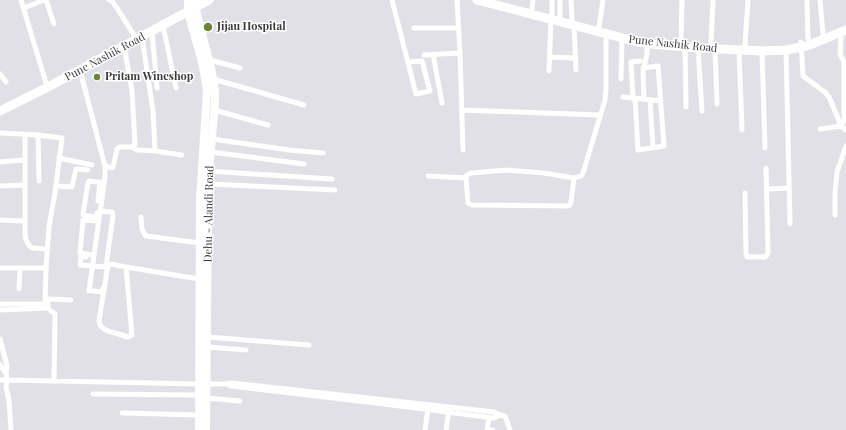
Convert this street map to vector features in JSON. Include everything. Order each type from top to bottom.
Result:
[{"type":"highway","name":"Pune Nashik Road","points":[[0,105],[138,36],[192,4],[209,0]]},
{"type":"highway","name":"Pune Nashik Road","points":[[477,0],[554,17],[606,34],[647,44],[713,46],[762,51],[786,50],[827,35],[846,25]]},
{"type":"highway","name":"Pune Nashik Road","points":[[499,0],[532,4],[554,17]]},
{"type":"highway","name":"Pune Nashik Road","points":[[0,111],[80,70],[124,46],[138,36],[163,26],[192,4]]},
{"type":"highway","name":"Pune Nashik Road","points":[[573,23],[599,26],[698,48],[713,46]]},
{"type":"highway","name":"Pune Nashik Road","points":[[827,35],[844,35]]},
{"type":"highway","name":"Pune Nashik Road","points":[[742,48],[804,43]]},
{"type":"main road","name":"Dehu - Alandi Road","points":[[192,4],[210,60],[215,91],[211,152],[200,200],[199,278],[203,384]]},
{"type":"main road","name":"Dehu - Alandi Road","points":[[192,4],[207,91],[206,171],[209,184],[207,347],[202,397],[198,415],[198,430]]},
{"type":"main road","name":"Dehu - Alandi Road","points":[[202,397],[206,430]]},
{"type":"street","points":[[21,0],[46,83]]},
{"type":"street","points":[[24,8],[45,0],[54,24]]},
{"type":"street","points":[[109,0],[112,1],[138,36],[153,112],[155,152]]},
{"type":"street","points":[[392,0],[416,94],[430,91],[422,61],[408,62]]},
{"type":"street","points":[[457,0],[463,150]]},
{"type":"street","points":[[549,71],[554,17],[552,0]]},
{"type":"street","points":[[554,17],[560,0]]},
{"type":"street","points":[[571,0],[576,70]]},
{"type":"street","points":[[599,26],[603,0]]},
{"type":"street","points":[[682,0],[686,107]]},
{"type":"street","points":[[713,0],[713,46],[717,104]]},
{"type":"street","points":[[742,130],[742,48],[748,0]]},
{"type":"street","points":[[807,0],[803,76],[826,93],[840,126],[846,130]]},
{"type":"street","points":[[820,0],[827,35]]},
{"type":"street","points":[[163,26],[176,88]]},
{"type":"street","points":[[414,28],[458,28]]},
{"type":"street","points":[[152,31],[157,88]]},
{"type":"street","points":[[574,178],[570,205],[566,206],[472,205],[469,204],[467,200],[466,178],[470,173],[507,170],[544,172],[574,178],[581,176],[605,100],[606,34]]},
{"type":"street","points":[[820,129],[840,126],[844,120],[844,62],[840,54],[844,35]]},
{"type":"street","points":[[621,79],[622,38]]},
{"type":"street","points":[[647,44],[647,54],[643,68],[652,148]]},
{"type":"street","points":[[124,46],[132,91],[135,144],[132,147]]},
{"type":"street","points":[[698,48],[702,111]]},
{"type":"street","points":[[786,50],[790,224]]},
{"type":"street","points":[[762,51],[765,148]]},
{"type":"street","points":[[424,55],[460,53]]},
{"type":"street","points":[[433,54],[442,103]]},
{"type":"street","points":[[550,57],[575,58]]},
{"type":"street","points":[[210,60],[240,68]]},
{"type":"street","points":[[640,61],[630,62],[638,150],[664,146],[658,66],[643,68]]},
{"type":"street","points":[[80,70],[105,166],[96,217],[84,216],[88,182],[102,182]]},
{"type":"street","points":[[0,74],[6,82]]},
{"type":"street","points":[[214,79],[304,104]]},
{"type":"street","points":[[623,97],[661,101]]},
{"type":"street","points":[[214,110],[268,126]]},
{"type":"street","points":[[462,110],[600,115]]},
{"type":"street","points":[[0,133],[62,138],[49,226],[45,303],[0,304]]},
{"type":"street","points":[[25,135],[24,160],[26,240],[32,248],[47,249]]},
{"type":"street","points":[[38,135],[38,181]]},
{"type":"street","points":[[212,139],[289,150],[323,153]]},
{"type":"street","points":[[835,215],[837,172],[846,146]]},
{"type":"street","points":[[105,166],[113,167],[117,149],[119,147],[132,147],[137,150],[182,155]]},
{"type":"street","points":[[211,152],[304,164]]},
{"type":"street","points":[[56,186],[72,187],[75,170],[78,168],[90,168],[59,158]]},
{"type":"street","points":[[0,162],[24,160]]},
{"type":"street","points":[[745,194],[746,254],[747,257],[765,257],[768,252],[766,168]]},
{"type":"street","points":[[206,171],[332,178]]},
{"type":"street","points":[[428,176],[466,178]]},
{"type":"street","points":[[100,210],[112,212],[113,216],[103,291],[101,292],[91,291],[93,256],[100,210],[102,182]]},
{"type":"street","points":[[209,184],[335,190]]},
{"type":"street","points":[[0,186],[25,185]]},
{"type":"street","points":[[767,189],[789,188]]},
{"type":"street","points":[[141,217],[142,229],[146,236],[200,243]]},
{"type":"street","points":[[0,220],[25,221]]},
{"type":"street","points":[[93,256],[80,253],[83,220],[98,221]]},
{"type":"street","points":[[93,256],[81,256],[80,265],[106,267]]},
{"type":"street","points":[[126,267],[132,335],[128,336],[108,331],[100,325],[99,320],[108,265],[111,264],[199,278]]},
{"type":"street","points":[[0,268],[46,268]]},
{"type":"street","points":[[19,289],[20,268]]},
{"type":"street","points":[[0,310],[48,308],[48,298],[71,300]]},
{"type":"street","points":[[51,311],[55,314],[54,381]]},
{"type":"street","points":[[207,337],[309,345]]},
{"type":"street","points":[[0,339],[7,366],[6,387],[9,400],[11,430]]},
{"type":"street","points":[[207,347],[246,350]]},
{"type":"street","points":[[0,365],[6,373]]},
{"type":"street","points":[[0,380],[203,384],[232,383],[428,412],[494,412],[500,416],[505,416],[510,430]]},
{"type":"street","points":[[256,387],[494,418],[500,416]]},
{"type":"street","points":[[93,394],[202,397],[240,401]]},
{"type":"street","points":[[425,430],[428,412]]},
{"type":"street","points":[[446,430],[449,412]]},
{"type":"street","points":[[122,413],[198,415]]},
{"type":"street","points":[[487,430],[489,417]]},
{"type":"place","name":"Jijau Hospital","points":[[208,27]]},
{"type":"place","name":"Pritam Wineshop","points":[[97,77]]}]
